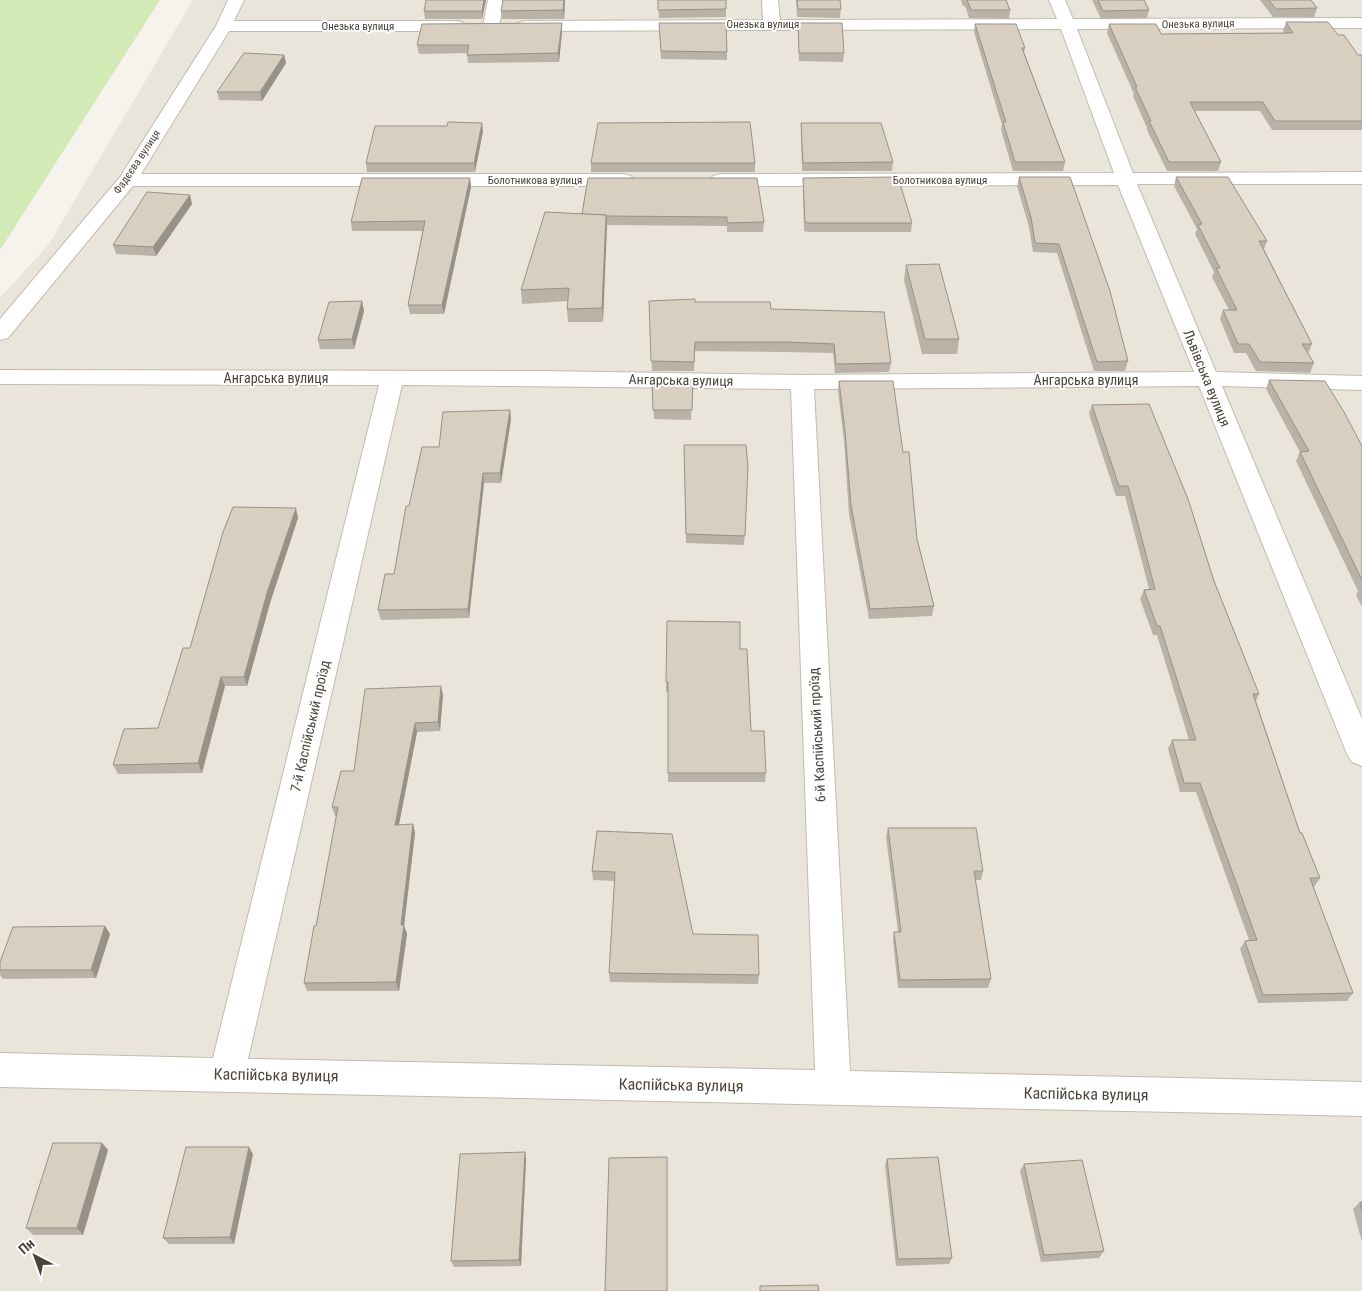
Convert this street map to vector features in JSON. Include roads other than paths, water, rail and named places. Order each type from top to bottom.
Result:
[{"type":"street","name":"Фадєєва вулиця","points":[[0,334],[128,180],[224,26],[236,0]]},
{"type":"street","points":[[491,26],[496,0]]},
{"type":"street","points":[[770,0],[772,24]]},
{"type":"street","name":"Львівська вулиця","points":[[1057,0],[1126,180],[1362,754]]},
{"type":"street","name":"Онезька вулиця","points":[[224,26],[772,24],[1068,26],[1362,23]]},
{"type":"street","name":"Болотникова вулиця","points":[[707,180],[1362,178]]},
{"type":"street","name":"Болотникова вулиця","points":[[128,180],[647,180]]},
{"type":"street","name":"Ангарська вулиця","points":[[0,377],[802,382],[1207,379],[1362,383]]},
{"type":"street","name":"7-й Каспійський проїзд","points":[[227,1074],[392,378]]},
{"type":"street","name":"6-й Каспійський проїзд","points":[[802,382],[833,1089]]},
{"type":"street","name":"Каспійська вулиця","points":[[0,1070],[1362,1099]]}]
